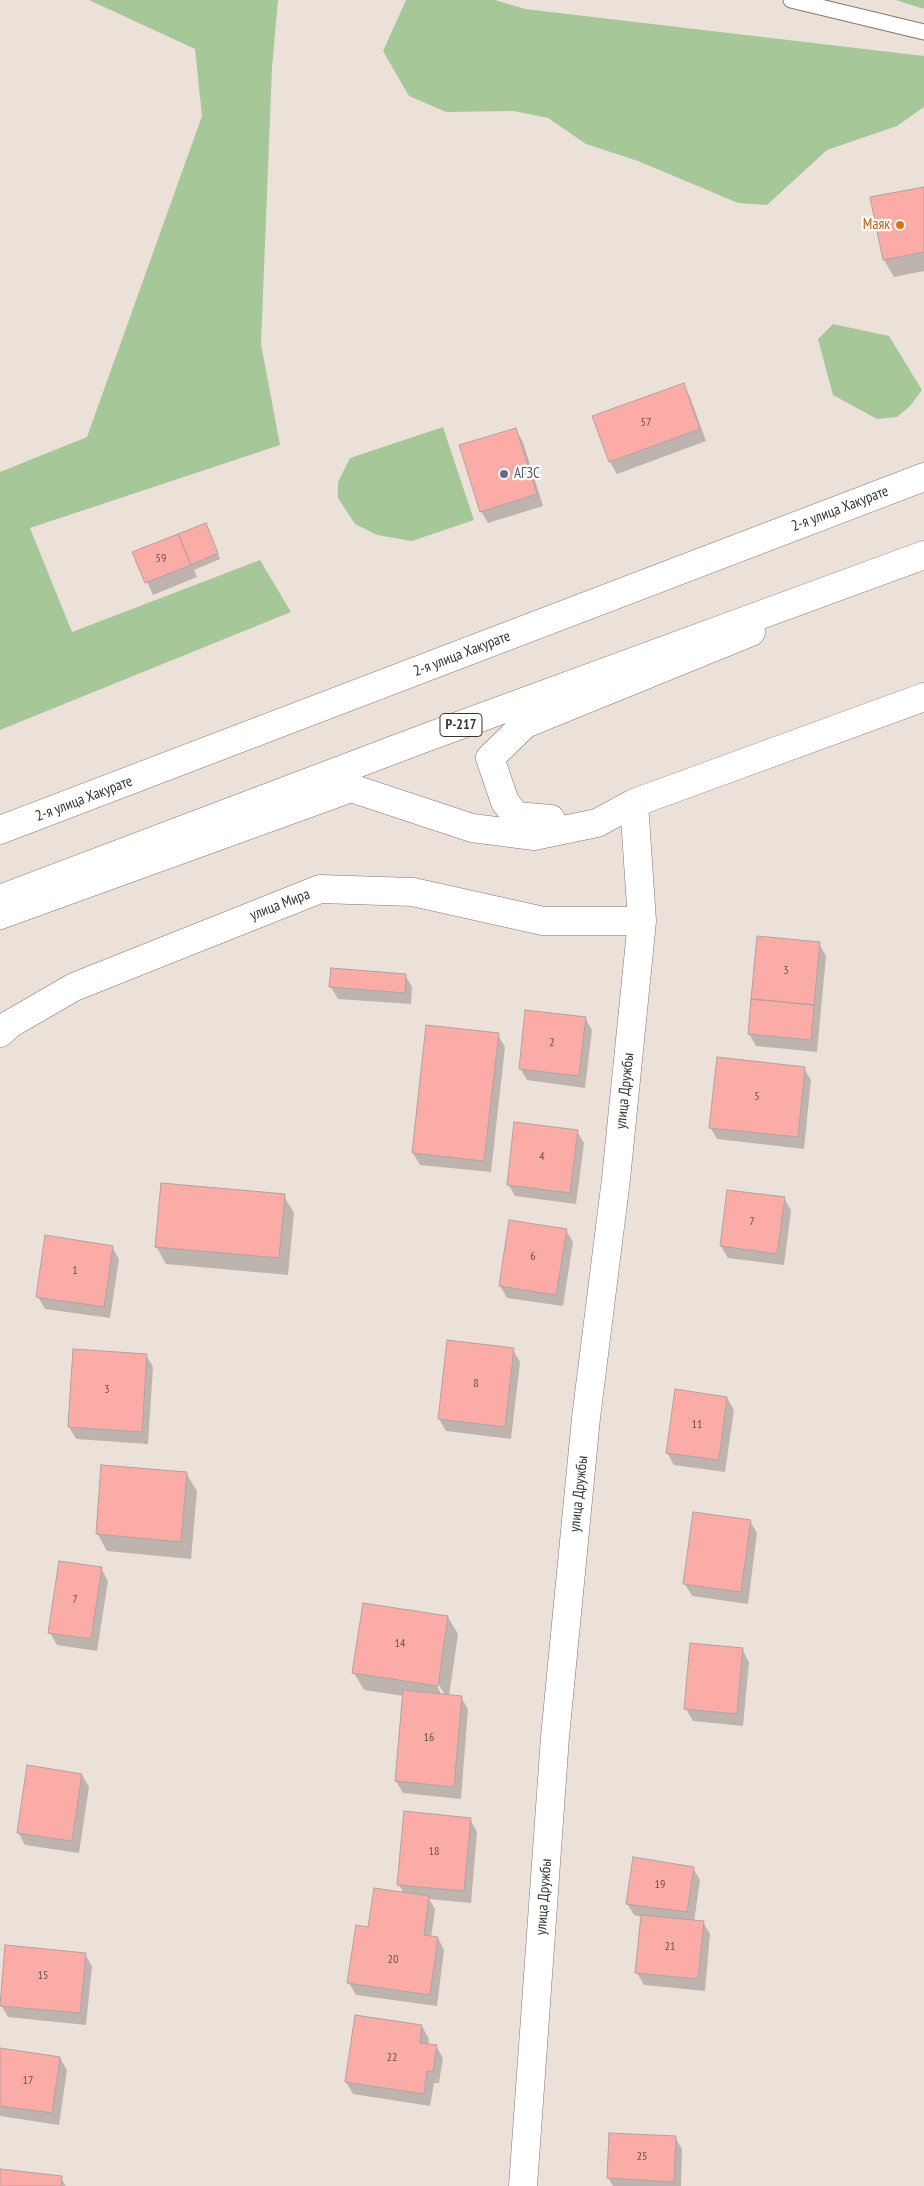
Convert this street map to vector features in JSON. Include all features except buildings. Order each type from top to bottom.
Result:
[{"type":"street","name":"2-я улица Хакурате","points":[[0,830],[924,477]]},
{"type":"street","name":"Р-217","points":[[0,899],[425,738],[924,555]]},
{"type":"street","points":[[597,823],[516,816],[506,802],[490,758],[525,724],[884,578],[895,566]]},
{"type":"street","points":[[0,915],[351,788],[472,828],[534,836],[597,823],[634,803],[826,731],[924,697]]},
{"type":"street","name":"улица Дружбы","points":[[523,2186],[555,1737],[586,1418],[616,1179],[642,921],[634,803]]},
{"type":"street","name":"улица Мира","points":[[0,1033],[10,1024],[74,987],[320,889],[413,892],[543,921],[642,921]]},
{"type":"lane","points":[[791,0],[924,32]]},
{"type":"green space","points":[[89,0],[278,0],[272,68],[261,344],[280,445],[30,528],[72,632],[260,560],[291,612],[0,730],[0,472],[87,437],[202,116],[195,49]]},
{"type":"green space","points":[[406,0],[495,0],[525,9],[924,56],[924,107],[897,126],[827,150],[767,205],[738,203],[638,161],[586,144],[548,118],[513,111],[446,112],[409,96],[383,51]]},
{"type":"green space","points":[[896,0],[924,0],[924,9]]},
{"type":"green space","points":[[833,324],[889,336],[922,390],[910,406],[897,417],[877,419],[833,395],[818,339]]},
{"type":"green space","points":[[443,427],[474,520],[412,541],[377,535],[355,524],[338,498],[338,482],[350,458]]},
{"type":"place","name":"Маяк","points":[[900,225]]},
{"type":"place","name":"АГЗС","points":[[504,474]]}]
